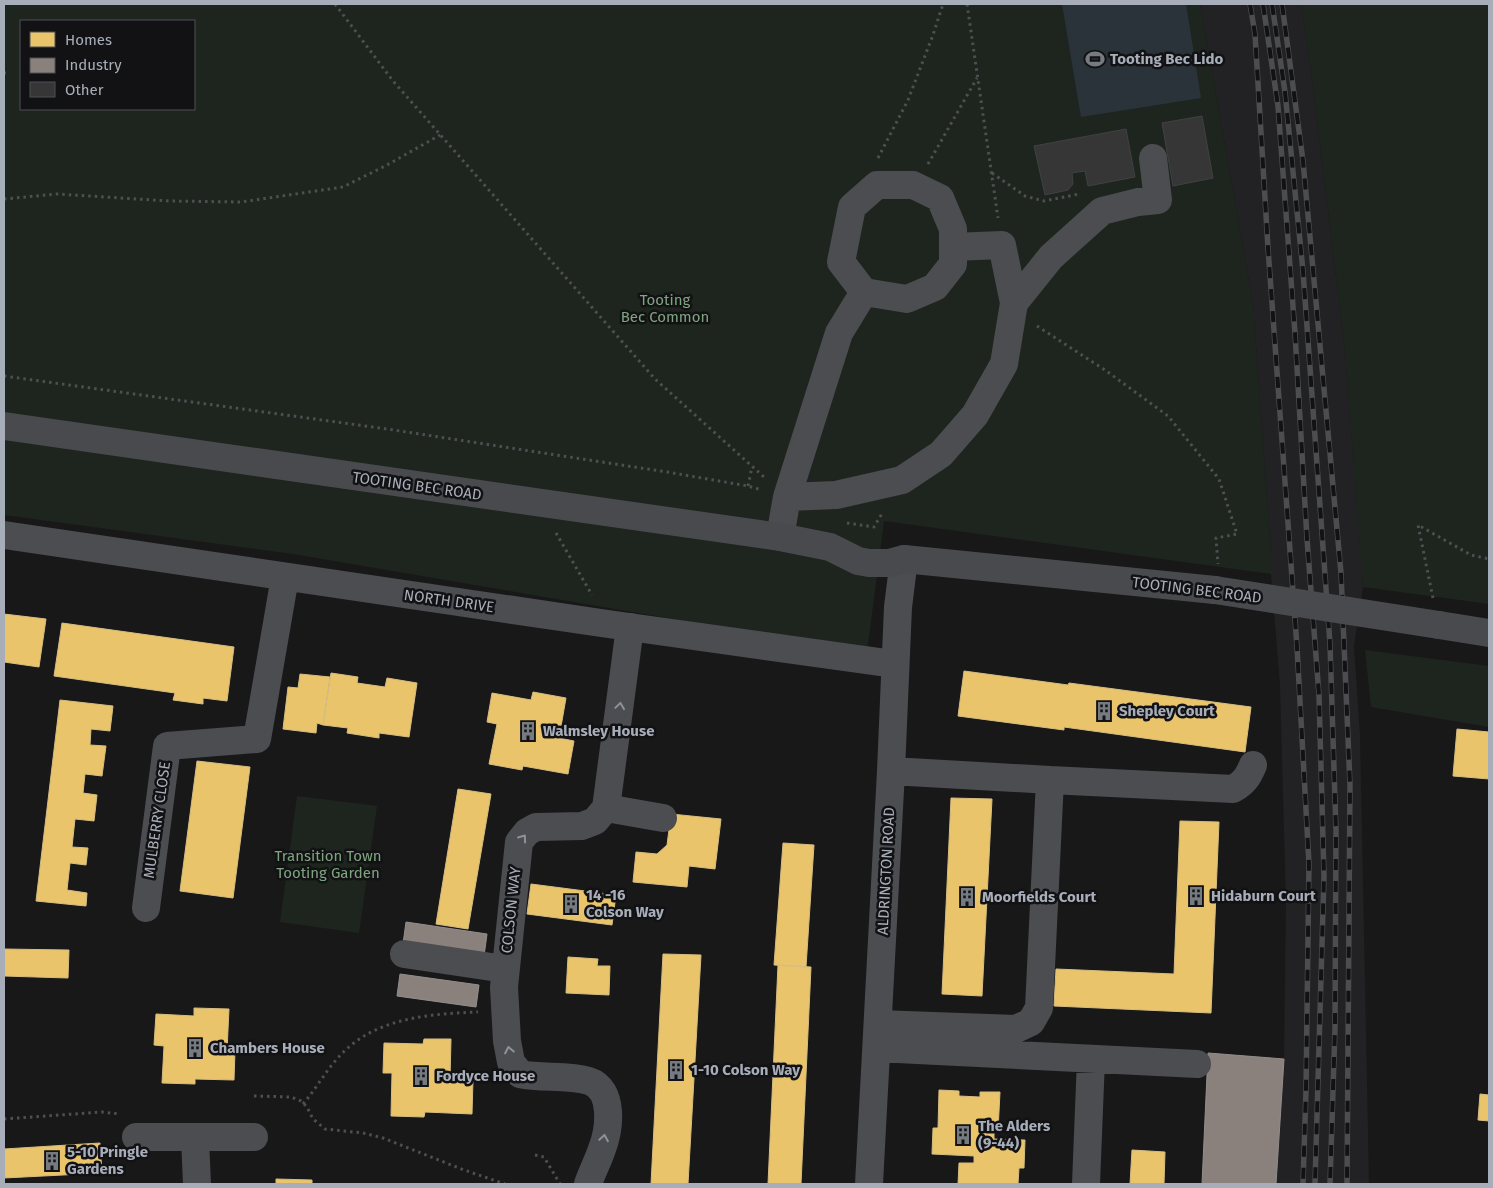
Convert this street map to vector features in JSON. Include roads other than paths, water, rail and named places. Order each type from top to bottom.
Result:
[{"type":"highway","name":"TOOTING BEC ROAD","points":[[4,426],[780,537],[830,547],[858,561],[868,563],[889,563],[903,559],[1217,578],[1439,625],[1489,633]]},
{"type":"street","points":[[1014,302],[1051,256],[1102,212],[1138,202],[1158,200],[1153,158]]},
{"type":"street","points":[[877,185],[913,185],[940,198],[952,229],[953,247],[953,264],[935,287],[907,299],[864,292],[841,262],[852,208],[877,185]]},
{"type":"street","points":[[787,498],[836,495],[902,480],[941,454],[976,415],[1004,364],[1014,302],[1002,246],[953,247]]},
{"type":"street","points":[[780,537],[787,498],[839,333],[864,292]]},
{"type":"street","name":"NORTH DRIVE","points":[[4,535],[619,626],[894,664]]},
{"type":"street","name":"ALDRINGTON ROAD","points":[[869,1184],[891,771],[894,664],[903,559]]},
{"type":"street","name":"MULBERRY CLOSE","points":[[146,908],[167,746],[257,739],[285,577]]},
{"type":"street","points":[[619,626],[606,808],[664,818]]},
{"type":"street","points":[[891,771],[1233,789],[1242,784],[1248,777],[1253,765]]},
{"type":"street","points":[[878,1036],[1016,1029],[1031,1022],[1039,1008],[1050,780]]},
{"type":"street","name":"COLSON WAY","points":[[588,1184],[603,1146],[608,1116],[606,1099],[600,1087],[588,1081],[520,1074],[511,1062],[507,1041],[504,969],[519,842],[527,832],[536,827],[582,826],[596,821],[606,808]]},
{"type":"street","points":[[404,954],[504,969]]},
{"type":"street","points":[[878,1036],[1091,1059],[1197,1064]]},
{"type":"street","points":[[1086,1184],[1091,1059]]},
{"type":"street","points":[[141,1137],[254,1137]]},
{"type":"street","points":[[195,1138],[197,1184]]},
{"type":"railway","points":[[1250,4],[1255,34],[1268,248],[1297,647],[1309,864],[1303,1184]]},
{"type":"railway","points":[[1263,4],[1278,106],[1319,695],[1324,876],[1315,1184]]},
{"type":"railway","points":[[1272,4],[1285,92],[1303,271],[1330,644],[1336,831],[1335,1028],[1330,1184]]},
{"type":"railway","points":[[1282,4],[1303,161],[1341,573],[1350,785],[1347,1184]]},
{"type":"place","name":"Tooting Bec Lido","points":[[1095,59]]},
{"type":"place","name":"Shepley Court","points":[[1104,711]]},
{"type":"place","name":"Walmsley House","points":[[528,731]]},
{"type":"place","name":"Hidaburn Court","points":[[1196,896]]},
{"type":"place","name":"Moorfields Court","points":[[967,897]]},
{"type":"place","name":"14 -16 Colson Way","points":[[571,904]]},
{"type":"place","name":"Chambers House","points":[[195,1048]]},
{"type":"place","name":"1-10 Colson Way","points":[[676,1070]]},
{"type":"place","name":"Fordyce House","points":[[421,1076]]},
{"type":"place","name":"The Alders (9-44)","points":[[963,1135]]},
{"type":"place","name":"5-10 Pringle Gardens","points":[[52,1161]]},
{"type":"park label","name":"Tooting Bec Common","points":[[665,308]]},
{"type":"park label","name":"Transition Town Tooting Garden","points":[[328,864]]}]
